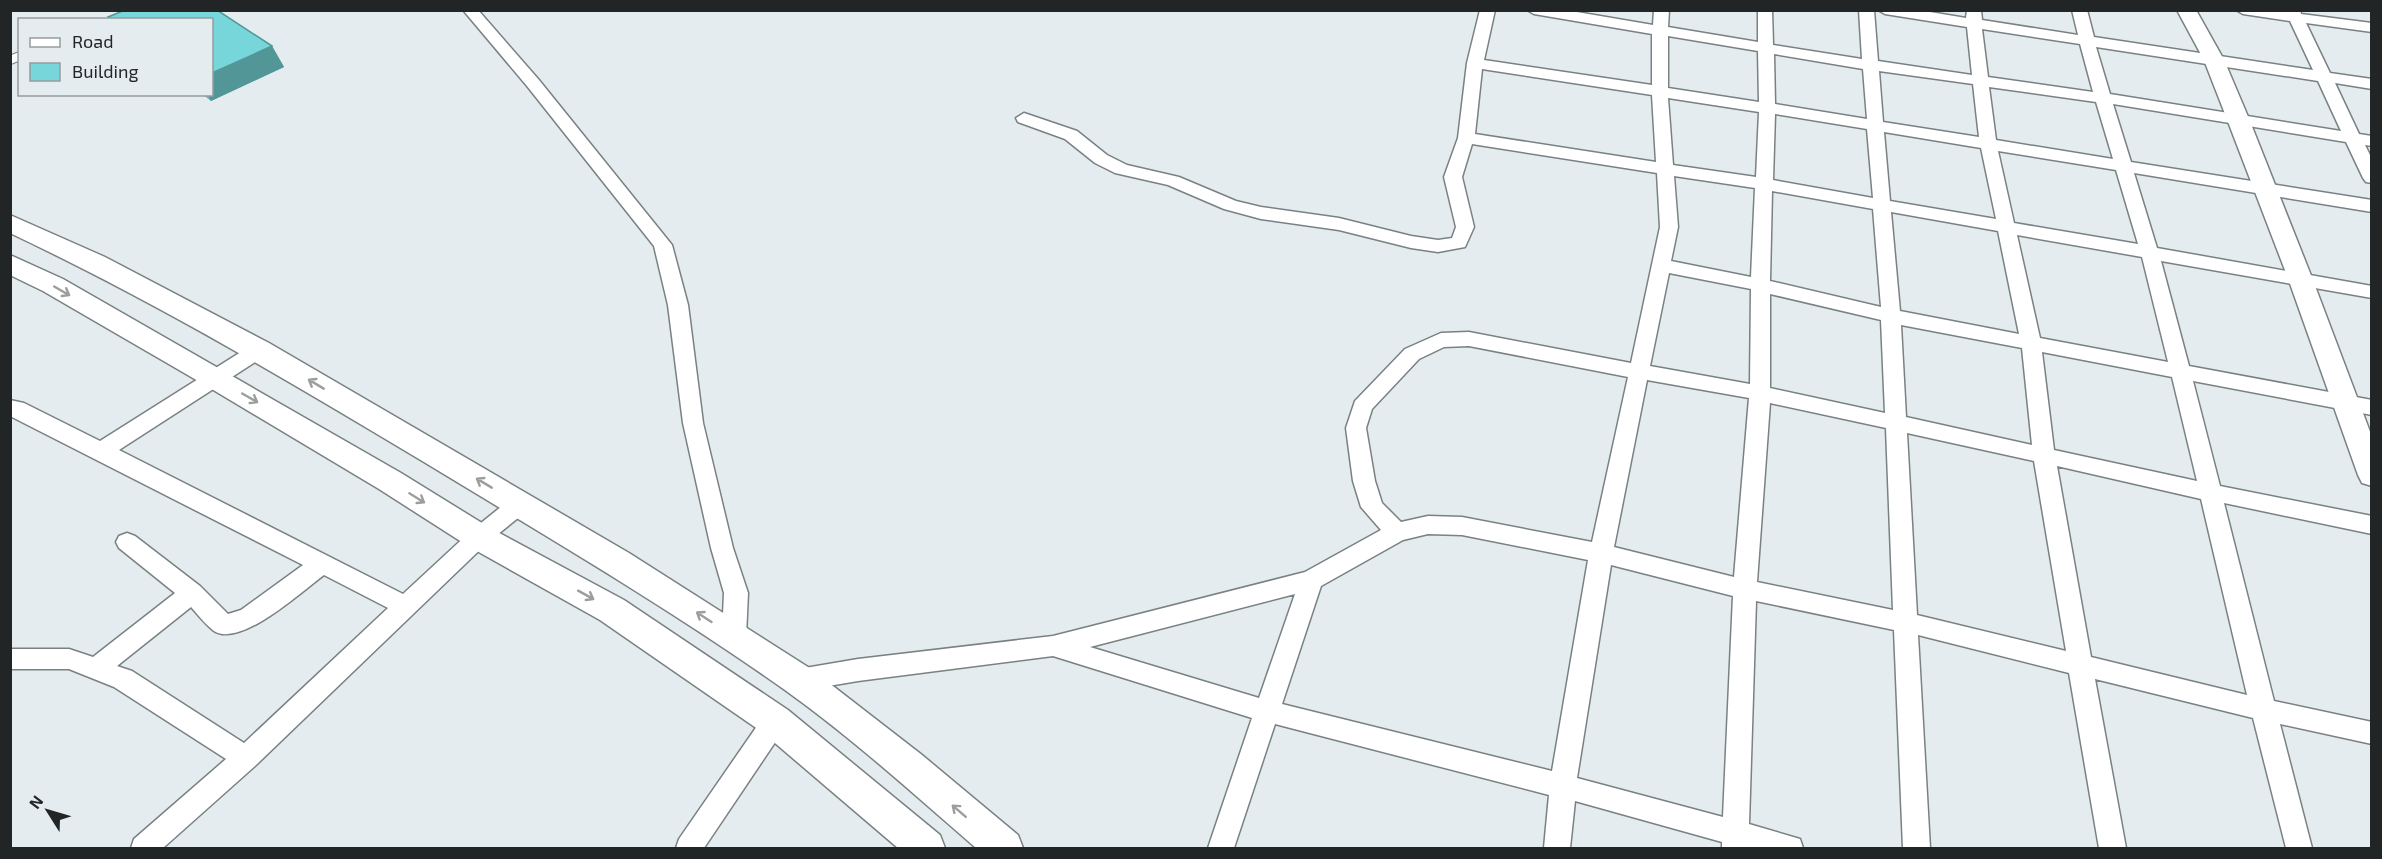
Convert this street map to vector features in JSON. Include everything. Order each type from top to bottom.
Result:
[{"type":"main road","points":[[10,223],[96,263],[259,350],[617,562],[799,680],[909,767],[1004,849]]},
{"type":"main road","points":[[10,264],[53,285],[215,378],[390,481],[479,537],[612,610],[776,721],[926,849]]},
{"type":"street","points":[[470,10],[663,245],[678,305],[693,423],[722,548],[736,593],[734,636]]},
{"type":"street","points":[[1024,118],[1071,135],[1101,159],[1121,169],[1173,182],[1230,205],[1261,213],[1339,224],[1438,246],[1459,243],[1465,227],[1453,177],[1466,138],[1475,63],[1488,10]]},
{"type":"street","points":[[1534,10],[1870,65],[2103,98],[2372,141]]},
{"type":"street","points":[[1557,849],[1563,786],[1601,552],[1669,227],[1660,93],[1662,10]]},
{"type":"street","points":[[1736,841],[1745,589],[1760,393],[1760,285],[1767,108],[1765,10]]},
{"type":"street","points":[[1866,10],[1891,316],[1916,849]]},
{"type":"street","points":[[1885,10],[1974,18],[2086,42],[2372,84]]},
{"type":"street","points":[[2079,10],[2086,42],[2149,253],[2180,371],[2261,709],[2299,849]]},
{"type":"street","points":[[2186,10],[2214,60],[2238,119],[2372,475]]},
{"type":"street","points":[[2243,10],[2294,15],[2372,28]]},
{"type":"street","points":[[2294,15],[2350,138],[2372,178]]},
{"type":"street","points":[[1974,18],[1979,80],[1988,143],[2031,342],[2044,455],[2112,849]]},
{"type":"street","points":[[1475,63],[2372,206]]},
{"type":"street","points":[[1466,138],[1763,184],[2372,292]]},
{"type":"street","points":[[1660,265],[1760,285],[1891,316],[2372,408]]},
{"type":"street","points":[[1397,532],[1372,507],[1364,481],[1356,428],[1362,406],[1412,354],[1441,340],[1469,339],[1518,350],[1760,393],[2210,492],[2372,525]]},
{"type":"street","points":[[101,451],[259,350]]},
{"type":"street","points":[[10,408],[17,408],[405,606]]},
{"type":"street","points":[[144,849],[246,758],[479,537],[520,504]]},
{"type":"street","points":[[799,680],[858,670],[1053,646],[1311,580],[1397,532],[1428,525],[1462,526],[1601,552],[1745,589],[1904,622],[2261,709],[2372,733]]},
{"type":"street","points":[[127,543],[192,593],[223,624],[236,624],[249,618],[322,564]]},
{"type":"street","points":[[1221,849],[1311,580]]},
{"type":"street","points":[[97,668],[192,593]]},
{"type":"street","points":[[1053,646],[1267,711],[1563,786],[1736,841],[1790,849]]},
{"type":"street","points":[[10,659],[69,659],[97,668],[123,679],[246,758]]},
{"type":"street","points":[[689,849],[776,721]]},
{"type":"building","points":[[125,10],[217,10],[272,46],[213,73],[213,18],[108,17]]}]
